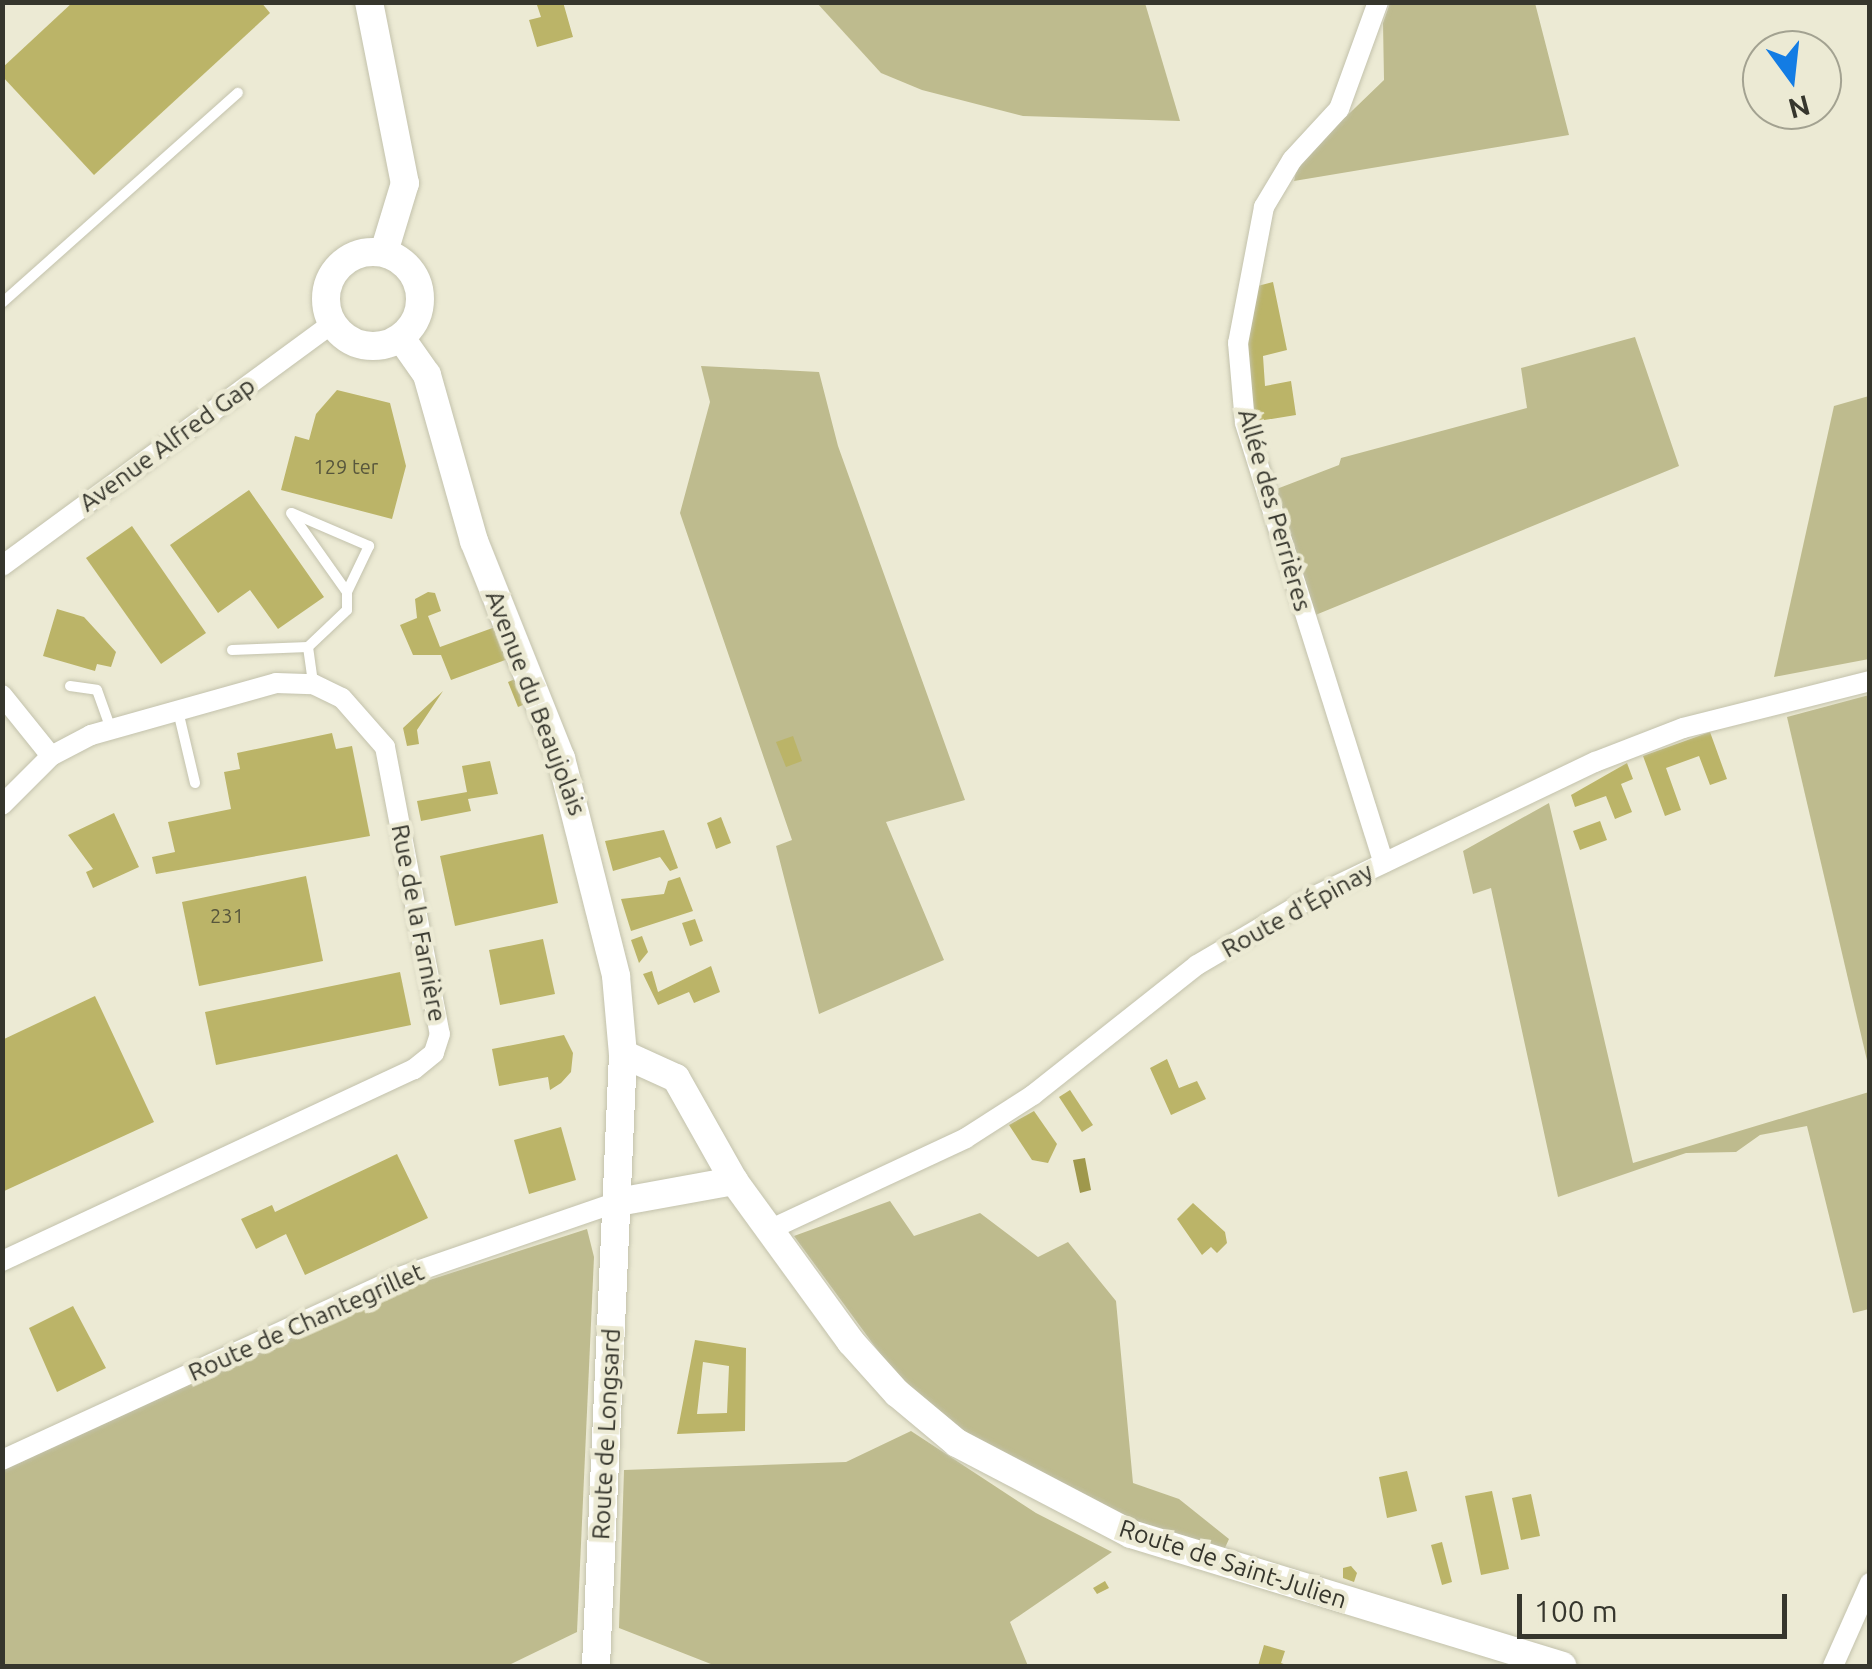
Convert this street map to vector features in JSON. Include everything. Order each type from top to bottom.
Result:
[{"type":"main road","points":[[369,2],[405,184],[384,252]]},
{"type":"main road","points":[[384,252],[400,259],[420,288],[420,306],[401,338],[376,346],[349,340],[332,324],[325,300],[330,277],[345,260],[384,252]]},
{"type":"main road","name":"Avenue du Beaujolais","points":[[401,338],[426,375],[474,541],[581,822],[616,976],[622,1054],[618,1202]]},
{"type":"main road","name":"Route de Saint-Julien","points":[[622,1054],[676,1078],[734,1181],[851,1342],[897,1393],[998,1469],[1131,1534],[1501,1657],[1562,1666]]},
{"type":"main road","points":[[618,1202],[734,1181]]},
{"type":"main road","name":"Route de Longsard","points":[[596,1666],[618,1202]]},
{"type":"street","name":"Allée des Perrières","points":[[1378,2],[1339,109],[1292,160],[1264,207],[1238,342],[1245,422],[1384,863]]},
{"type":"street","name":"Avenue Alfred Gap","points":[[2,566],[332,324]]},
{"type":"street","name":"Route d'Épinay","points":[[769,1230],[966,1138],[1033,1095],[1197,965],[1384,863],[1683,728],[1870,681]]},
{"type":"street","points":[[2,806],[51,756],[111,729],[276,683],[312,684]]},
{"type":"street","name":"Rue de la Farnière","points":[[2,1261],[414,1068],[434,1053],[440,1034],[385,747],[342,698],[312,684]]},
{"type":"street","points":[[2,695],[51,756]]},
{"type":"street","name":"Route de Chantegrillet","points":[[2,1460],[397,1278],[618,1202]]},
{"type":"street","points":[[1833,1666],[1863,1615],[1870,1583]]},
{"type":"lane","points":[[2,303],[238,93]]},
{"type":"lane","points":[[232,650],[308,646],[347,610],[347,592],[370,546],[291,513],[347,592]]},
{"type":"lane","points":[[308,646],[312,684]]},
{"type":"lane","points":[[70,686],[98,690],[111,729]]},
{"type":"lane","points":[[178,710],[195,783]]},
{"type":"shaded area","points":[[817,3],[1145,3],[1180,121],[1023,116],[922,90],[881,73]]},
{"type":"shaded area","points":[[1390,3],[1535,3],[1569,135],[1294,181],[1298,163],[1384,80],[1383,23]]},
{"type":"shaded area","points":[[1635,337],[1679,466],[1313,616],[1274,490],[1339,465],[1341,458],[1527,408],[1521,368]]},
{"type":"shaded area","points":[[701,366],[819,372],[838,446],[965,800],[886,822],[944,960],[819,1014],[776,846],[792,840],[680,513],[710,402]]},
{"type":"shaded area","points":[[1869,396],[1869,659],[1774,677],[1834,406]]},
{"type":"shaded area","points":[[1870,695],[1869,1069],[1787,717]]},
{"type":"shaded area","points":[[1549,803],[1633,1163],[1869,1092],[1869,1309],[1853,1313],[1807,1126],[1760,1135],[1736,1152],[1686,1153],[1558,1197],[1491,888],[1473,894],[1463,851]]},
{"type":"shaded area","points":[[1085,1158],[1091,1190],[1080,1193],[1073,1160]]},
{"type":"shaded area","points":[[890,1201],[914,1236],[980,1213],[1038,1257],[1068,1242],[1116,1301],[1133,1483],[1179,1499],[1229,1539],[1224,1550],[1133,1521],[964,1435],[906,1389],[794,1236]]},
{"type":"shaded area","points":[[587,1229],[594,1257],[577,1632],[507,1666],[3,1666],[3,1469],[377,1297]]},
{"type":"shaded area","points":[[911,1431],[1036,1513],[1112,1552],[1010,1622],[1028,1666],[716,1666],[619,1628],[624,1470],[846,1462]]},
{"type":"building","points":[[73,2],[261,2],[270,13],[94,175],[2,76],[2,68]]},
{"type":"building","points":[[536,2],[563,2],[573,37],[537,47],[529,20],[541,17]]},
{"type":"building","points":[[1273,282],[1287,350],[1263,356],[1265,386],[1291,381],[1296,415],[1252,422],[1246,384],[1250,288]]},
{"type":"building","points":[[337,390],[390,403],[406,466],[392,519],[281,490],[295,436],[309,440],[316,414]]},
{"type":"building","points":[[249,490],[324,597],[278,629],[250,590],[218,613],[170,545]]},
{"type":"building","points":[[132,526],[206,633],[161,664],[86,558]]},
{"type":"building","points":[[435,593],[441,611],[428,616],[440,647],[498,626],[511,658],[451,680],[441,655],[413,655],[400,625],[417,618],[415,599]]},
{"type":"building","points":[[57,609],[84,617],[116,652],[111,667],[97,664],[95,671],[43,656]]},
{"type":"building","points":[[520,677],[530,702],[518,707],[508,682]]},
{"type":"building","points":[[443,691],[417,730],[419,744],[407,746],[403,728]]},
{"type":"building","points":[[1710,732],[1727,779],[1710,785],[1699,756],[1666,768],[1681,810],[1665,816],[1643,756]]},
{"type":"building","points":[[332,733],[336,749],[352,746],[370,836],[156,874],[152,857],[175,852],[168,822],[231,809],[224,772],[240,769],[237,753]]},
{"type":"building","points":[[793,736],[802,761],[786,767],[776,742]]},
{"type":"building","points":[[490,761],[498,794],[468,799],[471,811],[421,821],[417,801],[467,792],[462,766]]},
{"type":"building","points":[[1627,763],[1633,779],[1621,784],[1632,812],[1615,819],[1606,796],[1575,807],[1571,795]]},
{"type":"building","points":[[114,813],[139,867],[93,888],[86,872],[93,869],[68,835]]},
{"type":"building","points":[[721,817],[731,843],[716,849],[707,823]]},
{"type":"building","points":[[1600,821],[1607,840],[1580,850],[1573,831]]},
{"type":"building","points":[[664,830],[678,868],[670,871],[660,857],[613,871],[605,841]]},
{"type":"building","points":[[543,834],[558,903],[455,926],[440,856]]},
{"type":"building","points":[[306,876],[323,961],[199,986],[182,902]]},
{"type":"building","points":[[680,877],[693,911],[631,931],[621,899],[664,894],[668,881]]},
{"type":"building","points":[[695,919],[703,941],[690,946],[682,923]]},
{"type":"building","points":[[642,936],[648,952],[639,963],[631,940]]},
{"type":"building","points":[[543,939],[555,994],[500,1005],[489,950]]},
{"type":"building","points":[[711,966],[720,992],[694,1003],[689,992],[658,1005],[643,974],[652,971],[658,992]]},
{"type":"building","points":[[400,972],[411,1025],[216,1065],[205,1012]]},
{"type":"building","points":[[95,996],[154,1122],[2,1192],[2,1040]]},
{"type":"building","points":[[564,1035],[573,1053],[571,1072],[561,1083],[550,1090],[548,1077],[499,1086],[492,1049]]},
{"type":"building","points":[[1167,1059],[1179,1088],[1197,1081],[1206,1099],[1171,1115],[1150,1068]]},
{"type":"building","points":[[1070,1090],[1093,1125],[1082,1132],[1059,1097]]},
{"type":"building","points":[[1034,1111],[1057,1144],[1048,1163],[1032,1160],[1009,1125]]},
{"type":"building","points":[[561,1127],[576,1180],[529,1194],[514,1140]]},
{"type":"building","points":[[397,1154],[428,1218],[305,1275],[286,1234],[256,1249],[241,1219],[272,1205],[275,1212]]},
{"type":"building","points":[[1193,1203],[1225,1232],[1227,1243],[1217,1253],[1211,1247],[1202,1255],[1177,1219]]},
{"type":"building","points":[[73,1306],[106,1368],[57,1392],[29,1328]]},
{"type":"building","points":[[695,1340],[746,1348],[745,1431],[677,1434]],"holes":[[[703,1362],[729,1366],[727,1413],[697,1414]]]},
{"type":"building","points":[[1407,1471],[1417,1511],[1387,1518],[1379,1477]]},
{"type":"building","points":[[1492,1491],[1509,1569],[1481,1575],[1465,1496]]},
{"type":"building","points":[[1531,1494],[1540,1536],[1521,1540],[1512,1498]]},
{"type":"building","points":[[1442,1542],[1452,1582],[1442,1585],[1431,1545]]},
{"type":"building","points":[[1351,1566],[1357,1573],[1354,1582],[1343,1578],[1343,1568]]},
{"type":"building","points":[[1105,1581],[1109,1588],[1097,1594],[1093,1588]]},
{"type":"building","points":[[1264,1645],[1285,1651],[1281,1663],[1289,1666],[1258,1666]]}]
